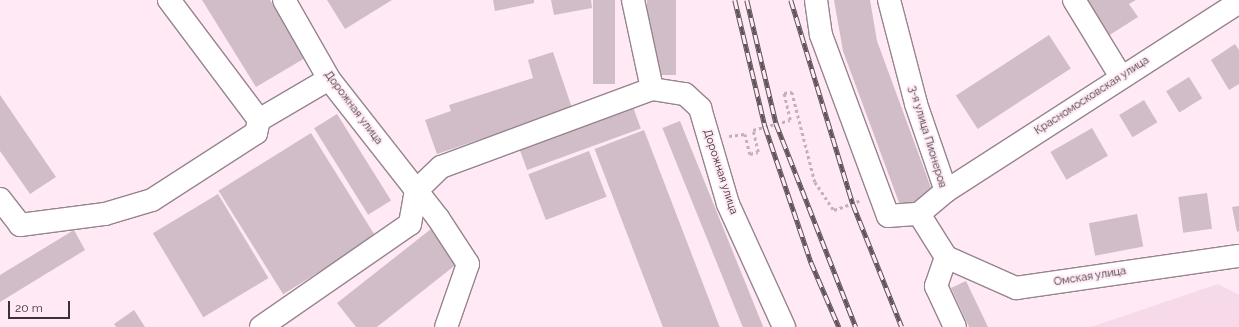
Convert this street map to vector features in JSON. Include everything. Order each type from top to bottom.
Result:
[{"type":"street","points":[[169,0],[259,120]]},
{"type":"street","name":"Дорожная улица","points":[[284,0],[329,79],[416,191],[441,167],[652,89],[685,94],[700,108],[728,204],[784,327]]},
{"type":"street","points":[[634,0],[652,89]]},
{"type":"street","points":[[816,0],[821,35],[888,216],[919,214],[946,257],[936,286],[955,327]]},
{"type":"street","name":"3-я улица Пионеров","points":[[889,0],[916,104],[946,191],[919,214]]},
{"type":"street","points":[[1074,0],[1121,77]]},
{"type":"street","name":"Красномосковская улица","points":[[946,191],[1121,77],[1236,11]]},
{"type":"street","points":[[0,199],[20,225],[105,214],[152,200],[256,133],[259,120],[329,79]]},
{"type":"street","points":[[261,327],[410,224],[416,191]]},
{"type":"street","points":[[416,191],[468,264],[446,327]]},
{"type":"street","name":"Омская улица","points":[[946,257],[1016,288],[1239,256]]},
{"type":"path","points":[[725,129],[727,136],[745,134],[750,154],[758,152],[753,130],[790,120],[784,93],[792,92],[815,182],[834,210],[866,199]]},
{"type":"shaded area","points":[[1218,284],[1239,295],[1239,327],[1091,327]]},
{"type":"building","points":[[202,0],[270,0],[305,58],[256,87]]},
{"type":"building","points":[[327,0],[392,0],[345,29]]},
{"type":"building","points":[[493,0],[534,0],[534,3],[495,11]]},
{"type":"building","points":[[551,0],[591,0],[592,8],[554,15]]},
{"type":"building","points":[[593,0],[615,0],[615,84],[593,84]]},
{"type":"building","points":[[647,0],[676,0],[676,75],[647,75]]},
{"type":"building","points":[[834,0],[870,0],[877,41],[933,193],[901,208],[843,51]]},
{"type":"building","points":[[1087,0],[1136,0],[1129,4],[1138,17],[1108,36]]},
{"type":"building","points":[[1049,35],[1071,69],[978,129],[956,95]]},
{"type":"building","points":[[1235,44],[1239,50],[1239,84],[1229,90],[1211,60]]},
{"type":"building","points":[[553,52],[572,108],[437,154],[425,120],[451,111],[449,105],[533,78],[528,60]]},
{"type":"building","points":[[1189,77],[1202,98],[1179,113],[1166,91]]},
{"type":"building","points":[[0,95],[56,177],[30,194],[0,151]]},
{"type":"building","points":[[1144,100],[1157,122],[1133,137],[1119,115]]},
{"type":"building","points":[[633,107],[641,129],[527,170],[519,148]]},
{"type":"building","points":[[337,114],[391,201],[368,215],[314,128]]},
{"type":"building","points":[[680,121],[763,327],[743,327],[662,128]]},
{"type":"building","points":[[1092,128],[1108,156],[1066,180],[1050,152]]},
{"type":"building","points":[[644,130],[720,327],[663,327],[595,149]]},
{"type":"building","points":[[311,133],[376,236],[283,294],[219,191]]},
{"type":"building","points":[[589,151],[607,197],[546,220],[528,174]]},
{"type":"building","points":[[1207,193],[1212,229],[1183,233],[1178,197]]},
{"type":"building","points":[[218,194],[268,278],[203,317],[153,233]]},
{"type":"building","points":[[1239,206],[1239,231],[1237,232],[1232,207]]},
{"type":"building","points":[[1137,214],[1143,246],[1095,256],[1089,223]]},
{"type":"building","points":[[431,229],[458,263],[377,327],[356,327],[337,303]]},
{"type":"building","points":[[74,230],[85,250],[0,302],[0,275]]},
{"type":"building","points":[[966,281],[988,327],[969,327],[951,288]]},
{"type":"building","points":[[134,310],[145,327],[116,327],[114,324]]},
{"type":"railway","points":[[735,0],[765,126],[811,262],[839,327]]},
{"type":"railway","points":[[747,0],[776,123],[856,327]]},
{"type":"railway","points":[[791,0],[853,204],[902,327]]}]
